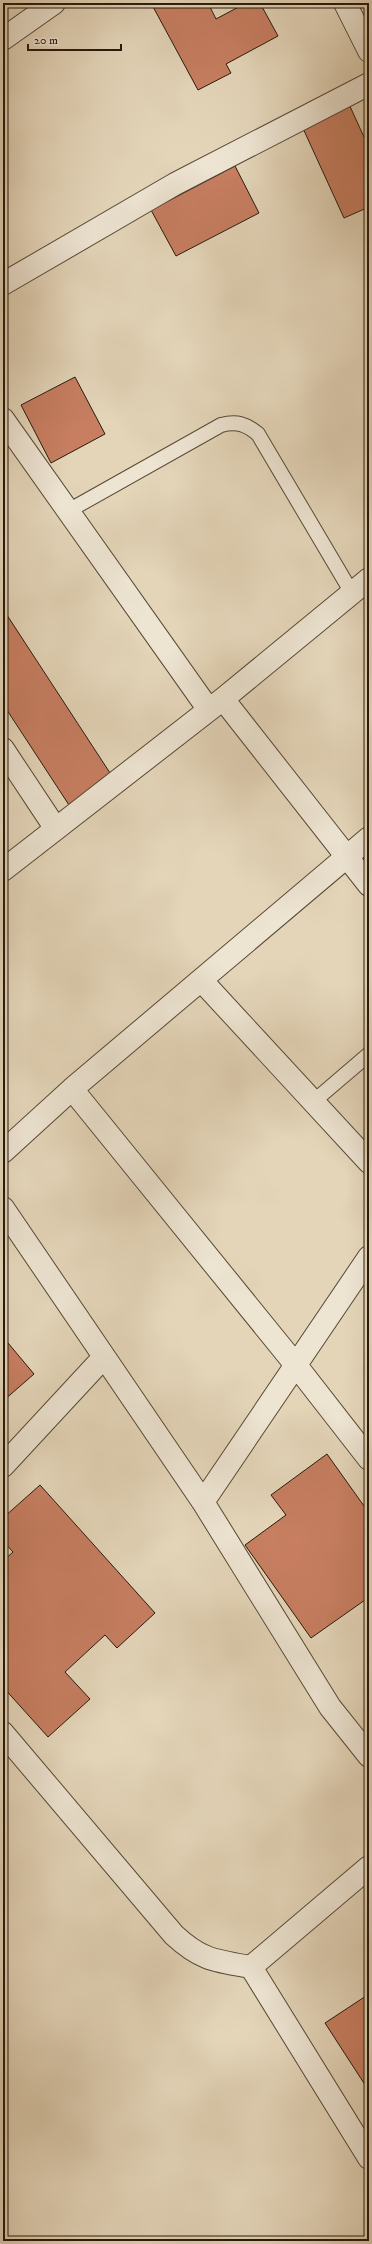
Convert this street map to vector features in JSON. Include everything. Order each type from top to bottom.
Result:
[{"type":"street","points":[[3,39],[54,3]]},
{"type":"street","points":[[345,3],[369,51]]},
{"type":"street","points":[[3,284],[175,184],[369,84]]},
{"type":"street","points":[[3,419],[68,511],[216,704],[369,885]]},
{"type":"street","points":[[3,870],[216,704],[369,579]]},
{"type":"street","points":[[3,749],[56,829]]},
{"type":"street","points":[[3,1152],[72,1088],[369,838]]},
{"type":"street","points":[[202,980],[369,1162]]},
{"type":"street","points":[[72,1088],[295,1364],[369,1460]]},
{"type":"street","points":[[3,1208],[203,1502],[330,1707],[369,1756]]},
{"type":"street","points":[[203,1502],[295,1364],[369,1257]]},
{"type":"street","points":[[3,1466],[104,1357]]},
{"type":"street","points":[[3,1733],[191,1951],[215,1961],[251,1967],[369,2158]]},
{"type":"street","points":[[251,1967],[369,1867]]},
{"type":"lane","points":[[68,511],[221,425],[233,422],[247,425],[258,434],[352,593]]},
{"type":"lane","points":[[313,1102],[369,1054]]},
{"type":"building","points":[[151,3],[208,3],[216,19],[246,3],[260,3],[278,36],[226,64],[231,73],[198,90]]},
{"type":"building","points":[[348,102],[369,148],[369,207],[344,218],[301,124]]},
{"type":"building","points":[[235,166],[259,213],[176,256],[151,210]]},
{"type":"building","points":[[75,377],[105,434],[51,463],[21,405]]},
{"type":"building","points":[[3,609],[112,776],[69,805],[3,704]]},
{"type":"building","points":[[3,1337],[34,1374],[3,1401]]},
{"type":"building","points":[[327,1454],[369,1513],[369,1606],[365,1600],[311,1638],[245,1545],[286,1515],[271,1495]]},
{"type":"building","points":[[40,1485],[155,1613],[117,1648],[105,1635],[65,1672],[90,1699],[48,1737],[3,1687],[3,1561],[13,1552],[3,1541],[3,1518]]},
{"type":"building","points":[[369,1994],[369,2091],[325,2023]]}]
